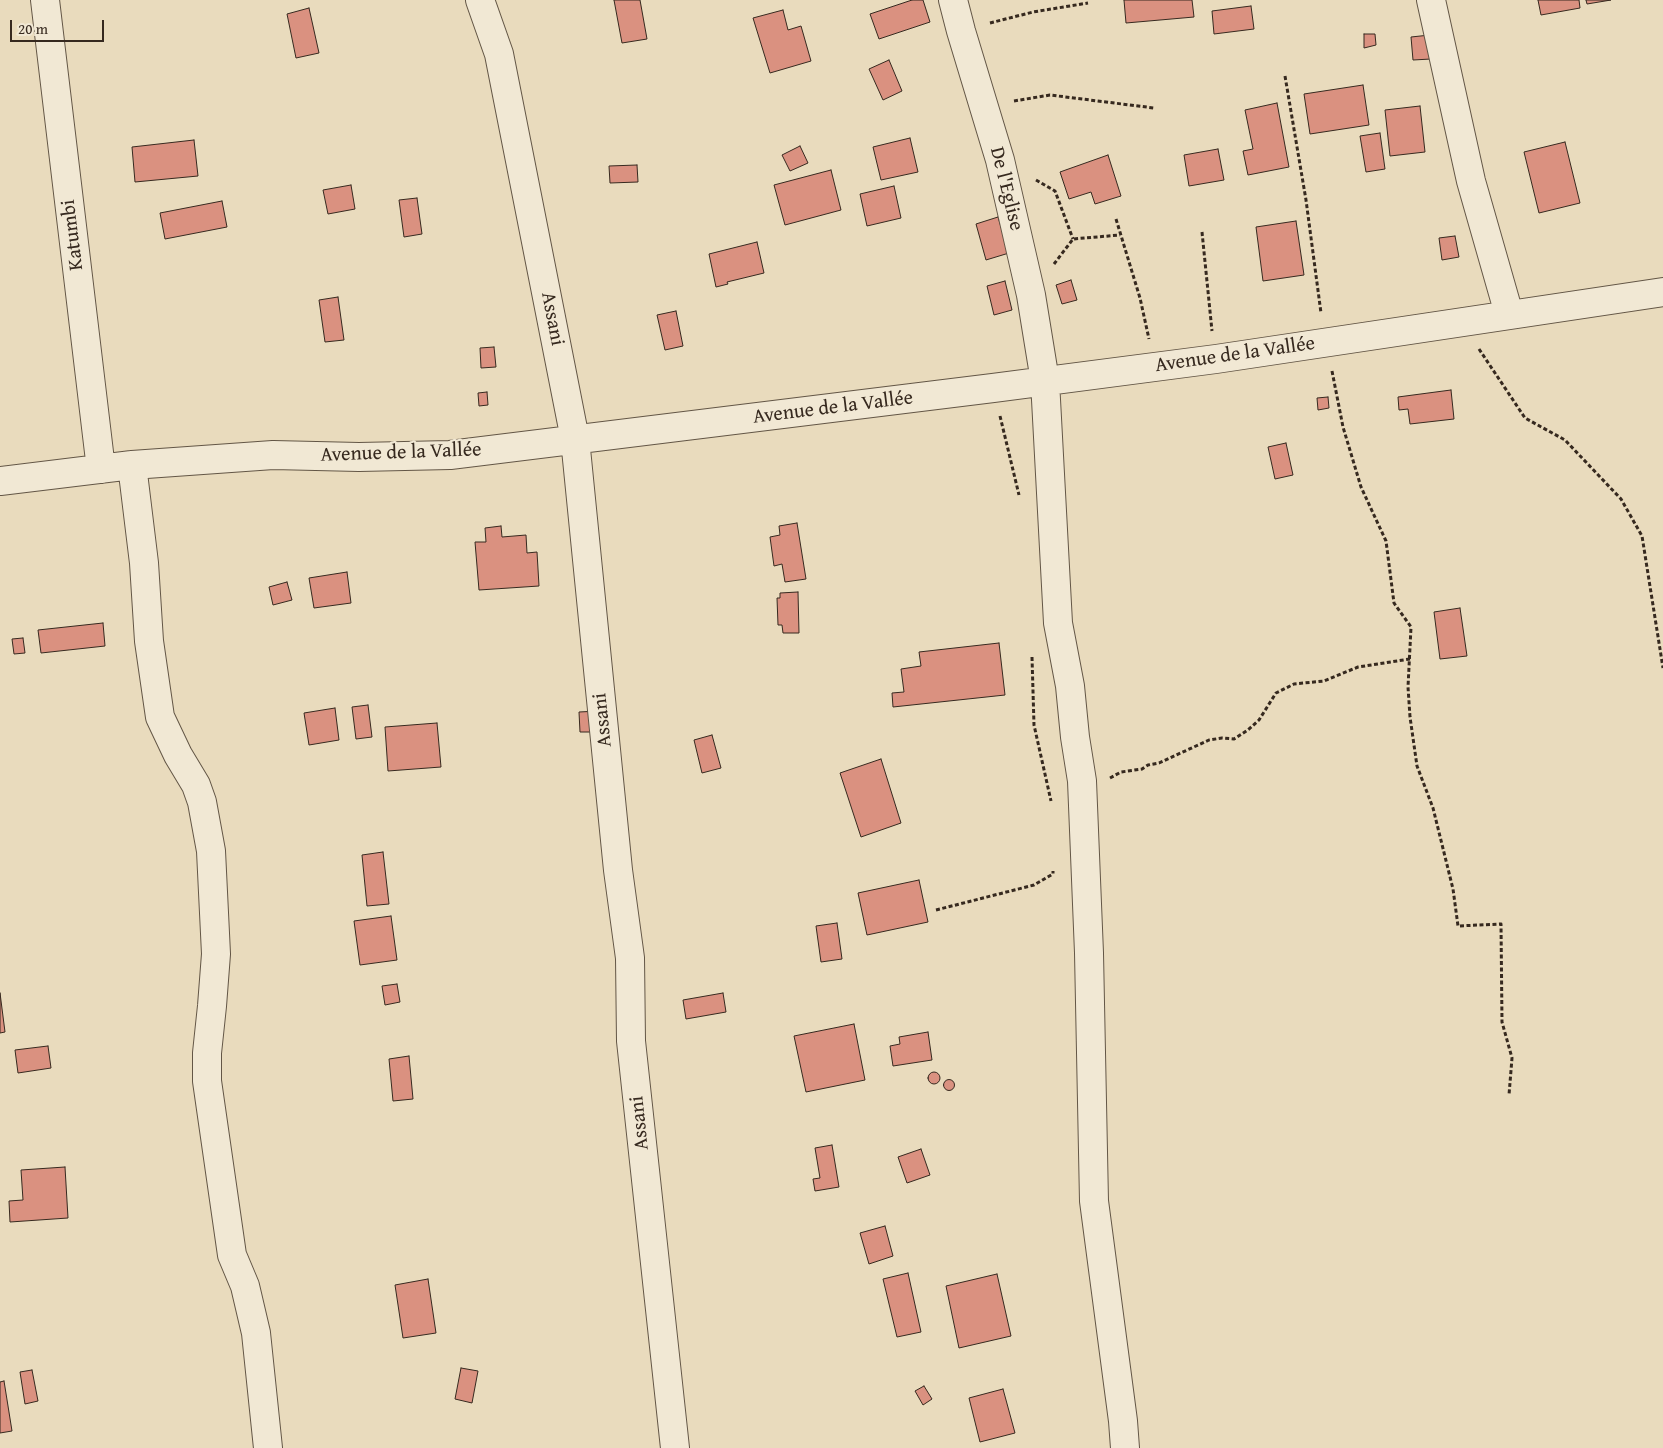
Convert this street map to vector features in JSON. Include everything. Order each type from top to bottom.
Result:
[{"type":"street","name":"Katumbi","points":[[45,0],[101,469]]},
{"type":"street","name":"Assani","points":[[480,0],[499,54],[575,438],[618,870],[630,958],[632,1041],[675,1448]]},
{"type":"street","name":"De l'Eglise","points":[[953,0],[1000,160],[1031,295],[1045,381],[1058,623],[1070,686],[1082,781],[1090,991],[1094,1201],[1125,1448]]},
{"type":"street","points":[[1431,0],[1471,181],[1509,314]]},
{"type":"street","name":"Avenue de la Vallée","points":[[0,481],[132,466],[273,455],[368,457],[450,455],[1216,359],[1663,292]]},
{"type":"street","points":[[132,466],[144,563],[149,641],[160,717],[178,755],[196,785],[202,802],[211,851],[216,954],[207,1053],[207,1081],[232,1255],[245,1286],[256,1334],[268,1448]]},
{"type":"path","points":[[961,31],[1033,12],[1088,3]]},
{"type":"path","points":[[1285,76],[1306,200],[1317,290],[1343,427],[1361,487],[1386,541],[1394,603],[1411,627],[1409,694],[1417,766],[1432,808],[1454,889],[1458,926],[1501,924],[1502,1022],[1512,1058],[1509,1095]]},
{"type":"path","points":[[984,106],[1050,95],[1154,108]]},
{"type":"path","points":[[1000,160],[1055,191],[1073,239]]},
{"type":"path","points":[[1116,219],[1140,298],[1155,366]]},
{"type":"path","points":[[1202,232],[1216,359]]},
{"type":"path","points":[[1031,295],[1073,239],[1120,235]]},
{"type":"path","points":[[1460,321],[1525,418],[1565,440],[1621,499],[1634,521],[1642,536],[1663,668]]},
{"type":"path","points":[[1032,651],[1034,725],[1053,809]]},
{"type":"path","points":[[1082,781],[1112,778],[1121,772],[1142,769],[1210,740],[1234,739],[1259,720],[1276,693],[1294,684],[1324,680],[1358,668],[1410,659]]},
{"type":"path","points":[[936,910],[1034,885],[1053,874],[1053,865]]},
{"type":"building","points":[[614,0],[640,0],[647,39],[622,43]]},
{"type":"building","points":[[912,0],[923,0],[930,22],[879,39],[870,14]]},
{"type":"building","points":[[1124,0],[1192,0],[1194,17],[1126,23]]},
{"type":"building","points":[[1538,0],[1579,0],[1580,8],[1541,15]]},
{"type":"building","points":[[1586,0],[1611,0],[1587,4]]},
{"type":"building","points":[[1251,6],[1254,29],[1214,34],[1212,11]]},
{"type":"building","points":[[309,8],[319,53],[296,58],[287,14]]},
{"type":"building","points":[[783,10],[788,30],[801,26],[811,61],[770,73],[753,18]]},
{"type":"building","points":[[1364,34],[1375,34],[1376,45],[1364,48]]},
{"type":"building","points":[[1430,35],[1431,59],[1413,60],[1411,37]]},
{"type":"building","points":[[889,60],[902,91],[883,100],[869,69]]},
{"type":"building","points":[[1363,85],[1369,125],[1310,134],[1304,94]]},
{"type":"building","points":[[1277,103],[1289,167],[1248,175],[1243,151],[1253,149],[1245,110]]},
{"type":"building","points":[[1420,106],[1425,152],[1390,156],[1385,110]]},
{"type":"building","points":[[1380,133],[1385,169],[1366,172],[1360,136]]},
{"type":"building","points":[[910,138],[918,172],[881,180],[873,147]]},
{"type":"building","points":[[194,140],[198,176],[135,182],[132,147]]},
{"type":"building","points":[[1565,142],[1580,203],[1539,213],[1524,152]]},
{"type":"building","points":[[800,146],[808,163],[790,171],[782,155]]},
{"type":"building","points":[[1218,149],[1224,180],[1189,186],[1184,155]]},
{"type":"building","points":[[1108,155],[1121,196],[1095,204],[1091,192],[1069,199],[1060,172]]},
{"type":"building","points":[[637,165],[638,182],[610,183],[609,166]]},
{"type":"building","points":[[831,170],[841,210],[785,225],[774,185]]},
{"type":"building","points":[[351,185],[355,209],[328,214],[323,190]]},
{"type":"building","points":[[894,186],[901,218],[867,226],[860,194]]},
{"type":"building","points":[[417,198],[422,234],[404,237],[399,200]]},
{"type":"building","points":[[222,201],[227,227],[165,239],[160,213]]},
{"type":"building","points":[[998,217],[1009,253],[986,260],[976,224]]},
{"type":"building","points":[[1296,221],[1304,275],[1263,281],[1256,227]]},
{"type":"building","points":[[1455,236],[1459,257],[1442,260],[1439,238]]},
{"type":"building","points":[[757,242],[764,273],[727,282],[728,284],[716,287],[709,254]]},
{"type":"building","points":[[1071,280],[1077,300],[1062,304],[1056,285]]},
{"type":"building","points":[[1005,281],[1012,310],[994,315],[987,286]]},
{"type":"building","points":[[338,297],[344,340],[325,342],[319,300]]},
{"type":"building","points":[[676,311],[683,346],[665,350],[657,315]]},
{"type":"building","points":[[494,347],[496,367],[481,368],[480,348]]},
{"type":"building","points":[[1451,390],[1454,419],[1410,424],[1408,409],[1399,410],[1398,397]]},
{"type":"building","points":[[487,392],[488,405],[479,406],[478,393]]},
{"type":"building","points":[[1328,397],[1329,408],[1318,410],[1317,398]]},
{"type":"building","points":[[1286,443],[1293,475],[1275,479],[1268,447]]},
{"type":"building","points":[[797,523],[806,579],[785,582],[782,564],[774,566],[770,537],[780,535],[779,526]]},
{"type":"building","points":[[501,526],[502,537],[526,535],[527,553],[537,552],[539,586],[479,590],[475,542],[486,542],[485,528]]},
{"type":"building","points":[[347,572],[351,603],[314,608],[309,578]]},
{"type":"building","points":[[287,582],[292,600],[273,605],[269,587]]},
{"type":"building","points":[[798,592],[799,633],[783,633],[782,625],[778,625],[777,598],[780,598],[780,593]]},
{"type":"building","points":[[1460,608],[1467,656],[1440,659],[1434,612]]},
{"type":"building","points":[[103,623],[105,646],[41,653],[38,630]]},
{"type":"building","points":[[23,638],[25,653],[14,654],[12,639]]},
{"type":"building","points":[[999,643],[1005,695],[893,707],[892,693],[904,692],[901,669],[921,666],[919,652]]},
{"type":"building","points":[[368,705],[372,737],[356,739],[352,707]]},
{"type":"building","points":[[335,708],[339,740],[309,745],[304,713]]},
{"type":"building","points":[[599,711],[599,732],[580,732],[579,712]]},
{"type":"building","points":[[437,723],[441,767],[388,771],[385,727]]},
{"type":"building","points":[[712,735],[721,768],[702,773],[694,740]]},
{"type":"building","points":[[881,759],[901,823],[861,837],[840,773]]},
{"type":"building","points":[[383,852],[389,904],[367,906],[362,855]]},
{"type":"building","points":[[919,880],[928,922],[867,935],[858,893]]},
{"type":"building","points":[[391,916],[397,960],[360,965],[354,921]]},
{"type":"building","points":[[837,923],[842,959],[821,962],[816,926]]},
{"type":"building","points":[[397,984],[400,1002],[385,1005],[382,986]]},
{"type":"building","points":[[0,993],[5,1032],[0,1033]]},
{"type":"building","points":[[723,993],[726,1012],[686,1019],[683,1000]]},
{"type":"building","points":[[854,1024],[865,1080],[806,1092],[794,1036]]},
{"type":"building","points":[[928,1032],[932,1060],[893,1066],[890,1046],[900,1044],[899,1037]]},
{"type":"building","points":[[48,1046],[51,1068],[18,1073],[15,1050]]},
{"type":"building","points":[[409,1056],[413,1099],[393,1101],[389,1059]]},
{"type":"building","points":[[932,1072],[936,1072],[940,1078],[936,1084],[932,1084],[928,1080],[928,1076]]},
{"type":"building","points":[[949,1079],[955,1085],[949,1091],[943,1085]]},
{"type":"building","points":[[832,1145],[839,1187],[815,1191],[813,1179],[820,1178],[815,1148]]},
{"type":"building","points":[[921,1149],[930,1175],[907,1183],[898,1157]]},
{"type":"building","points":[[65,1167],[68,1218],[10,1222],[9,1201],[23,1200],[21,1170]]},
{"type":"building","points":[[885,1226],[893,1256],[869,1264],[860,1233]]},
{"type":"building","points":[[908,1273],[921,1332],[897,1337],[883,1279]]},
{"type":"building","points":[[997,1274],[1011,1336],[959,1348],[946,1286]]},
{"type":"building","points":[[428,1279],[436,1333],[403,1338],[395,1285]]},
{"type":"building","points":[[461,1368],[478,1371],[472,1403],[455,1399]]},
{"type":"building","points":[[32,1370],[38,1401],[25,1404],[20,1372]]},
{"type":"building","points":[[4,1381],[12,1431],[0,1433],[0,1382]]},
{"type":"building","points":[[924,1386],[932,1399],[923,1405],[915,1391]]},
{"type":"building","points":[[1003,1389],[1015,1433],[980,1442],[969,1398]]}]
